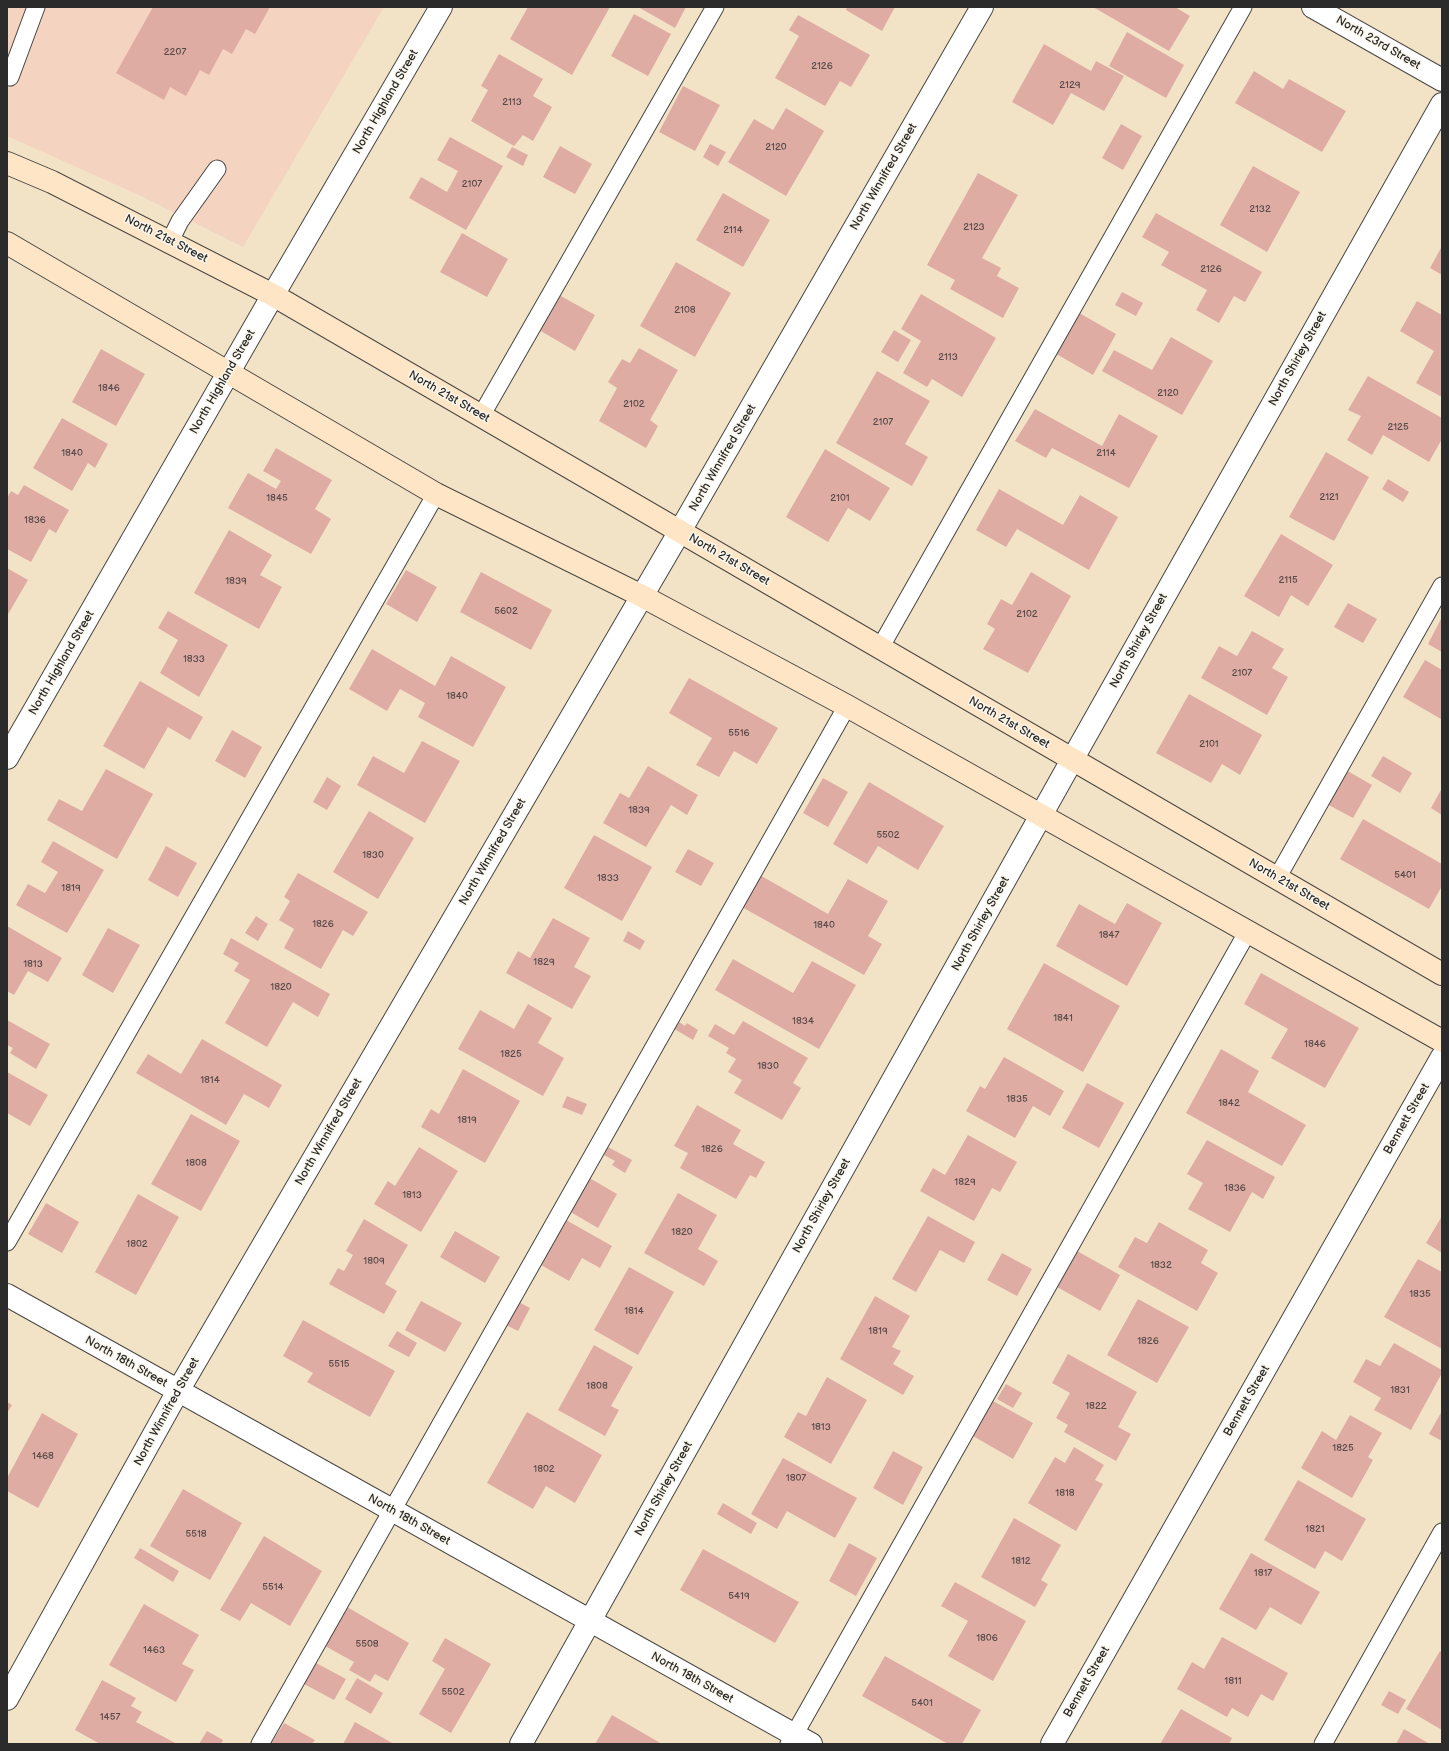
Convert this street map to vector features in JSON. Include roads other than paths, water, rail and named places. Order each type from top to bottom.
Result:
[{"type":"main road","name":"North 21st Street","points":[[7,163],[52,182],[273,295],[1442,974]]},
{"type":"main road","points":[[9,248],[229,371],[436,494],[642,596],[847,706],[1042,814],[1442,1041]]},
{"type":"street","name":"North Highland Street","points":[[7,758],[229,371],[441,7]]},
{"type":"street","name":"North Winnifred Street","points":[[7,1699],[178,1391],[680,532],[982,7]]},
{"type":"street","name":"North 23rd Street","points":[[1313,7],[1442,80]]},
{"type":"street","name":"North Shirley Street","points":[[521,1744],[1072,760],[1442,104]]},
{"type":"street","name":"Bennett Street","points":[[1052,1744],[1442,1057]]},
{"type":"street","name":"North 18th Street","points":[[7,1295],[590,1621],[798,1741]]},
{"type":"lane","points":[[10,76],[36,7]]},
{"type":"lane","points":[[481,416],[715,7]]},
{"type":"lane","points":[[880,648],[1242,7]]},
{"type":"lane","points":[[170,241],[180,221],[217,169]]},
{"type":"lane","points":[[7,1242],[436,494]]},
{"type":"lane","points":[[1277,878],[1442,586]]},
{"type":"lane","points":[[260,1744],[847,706]]},
{"type":"lane","points":[[798,1741],[1248,931]]},
{"type":"lane","points":[[1323,1744],[1442,1532]]}]
